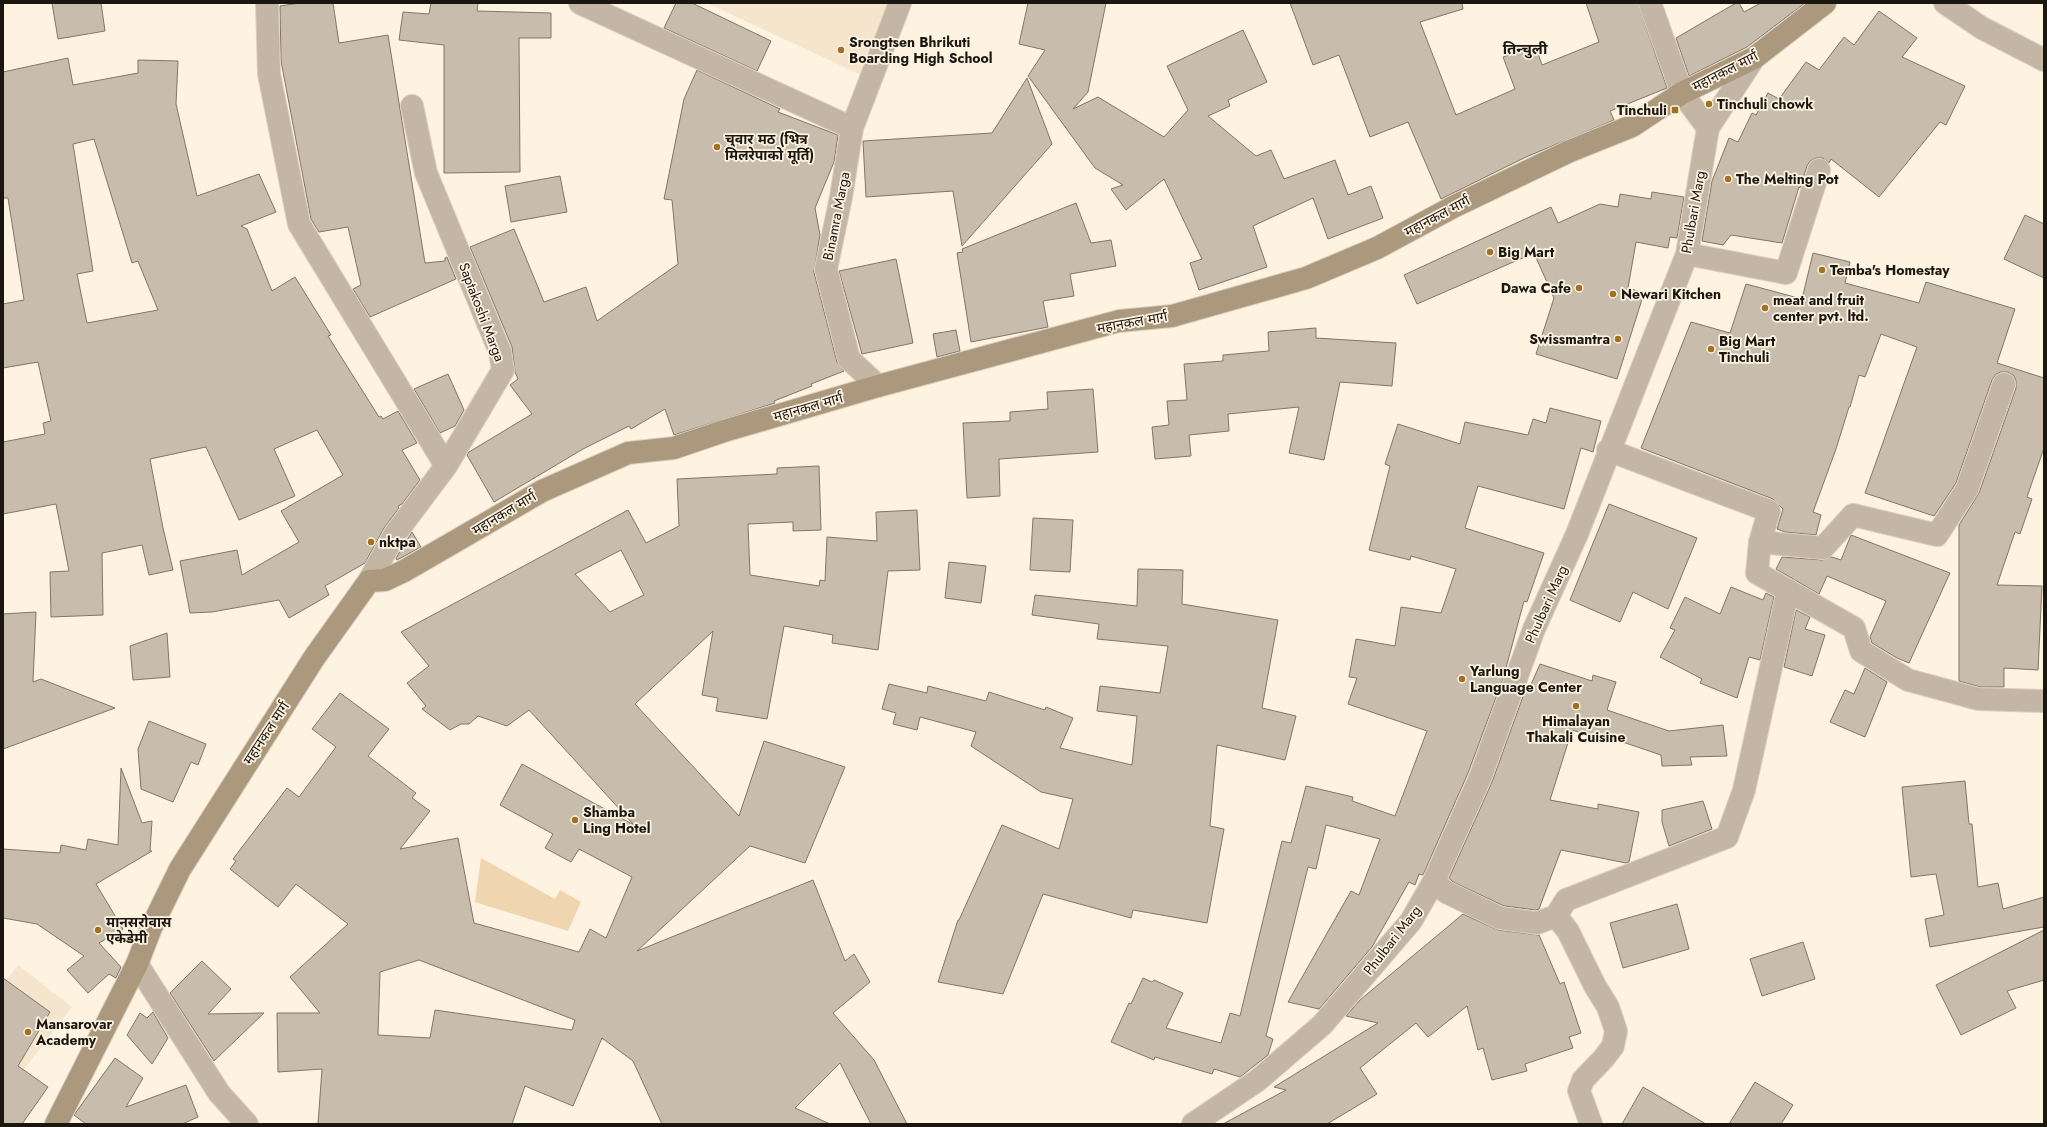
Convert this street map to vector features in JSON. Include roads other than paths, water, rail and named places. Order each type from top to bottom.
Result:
[{"type":"main road","name":"महानकल मार्ग","points":[[56,1124],[137,964],[151,928],[180,869],[314,658],[369,582],[385,580],[404,571],[542,491],[628,453],[674,448],[724,431],[878,386],[1119,321],[1172,316],[1306,278],[1377,248],[1453,207],[1570,150],[1632,126],[1682,93],[1754,58],[1825,3]]},
{"type":"street","points":[[267,3],[269,74],[299,224],[446,466]]},
{"type":"street","points":[[580,3],[852,128]]},
{"type":"street","name":"Binamra Marga","points":[[878,386],[849,359],[826,269],[841,197],[852,128],[900,3]]},
{"type":"street","points":[[1650,3],[1682,93],[1708,128],[1754,58]]},
{"type":"street","points":[[1945,3],[1982,28],[2044,60]]},
{"type":"street","name":"Saptakoshi Marga","points":[[369,582],[395,534],[446,466],[503,370],[500,352],[426,173],[412,106]]},
{"type":"street","name":"Phulbari Marg","points":[[1193,1124],[1258,1080],[1322,1025],[1411,920],[1434,881],[1480,778],[1534,629],[1577,534],[1608,450],[1686,254],[1708,128]]},
{"type":"street","points":[[1686,254],[1786,273],[1819,170]]},
{"type":"street","points":[[1760,542],[1823,548],[1853,515],[1937,535],[1967,489],[2004,384]]},
{"type":"street","points":[[1608,450],[1769,511],[1760,542],[1757,573],[1854,628],[1861,651],[1908,680],[1978,699],[2044,701]]},
{"type":"street","points":[[1434,881],[1446,892],[1500,918],[1538,923],[1556,916],[1566,900],[1726,837],[1744,790],[1788,590]]},
{"type":"street","points":[[1556,916],[1568,931],[1595,986],[1608,1007],[1616,1031],[1613,1046],[1583,1080],[1578,1091],[1591,1124]]},
{"type":"street","points":[[137,964],[219,1093],[247,1124]]},
{"type":"place","name":"Srongtsen Bhrikuti Boarding High School","points":[[841,50]]},
{"type":"place","name":"Tinchuli chowk","points":[[1709,104]]},
{"type":"place","name":"Tinchuli","points":[[1675,110]]},
{"type":"place","name":"चुवार मठ (भित्र मिलरेपाको मूर्ति)","points":[[717,147]]},
{"type":"place","name":"The Melting Pot","points":[[1728,179]]},
{"type":"place","name":"Big Mart","points":[[1490,252]]},
{"type":"place","name":"Temba's Homestay","points":[[1822,270]]},
{"type":"place","name":"Dawa Cafe","points":[[1579,288]]},
{"type":"place","name":"Newari Kitchen","points":[[1613,294]]},
{"type":"place","name":"meat and fruit center pvt. ltd.","points":[[1765,308]]},
{"type":"place","name":"Swissmantra","points":[[1618,339]]},
{"type":"place","name":"Big Mart Tinchuli","points":[[1711,349]]},
{"type":"place","name":"nktpa","points":[[371,542]]},
{"type":"place","name":"Yarlung Language Center","points":[[1462,679]]},
{"type":"place","name":"Himalayan Thakali Cuisine","points":[[1576,706]]},
{"type":"place","name":"Shamba Ling Hotel","points":[[575,820]]},
{"type":"place","name":"मानसरोवास एकेडेमी","points":[[98,930]]},
{"type":"place","name":"Mansarovar Academy","points":[[28,1032]]},
{"type":"district","name":"तिन्चुली","points":[[1525,49]]}]
